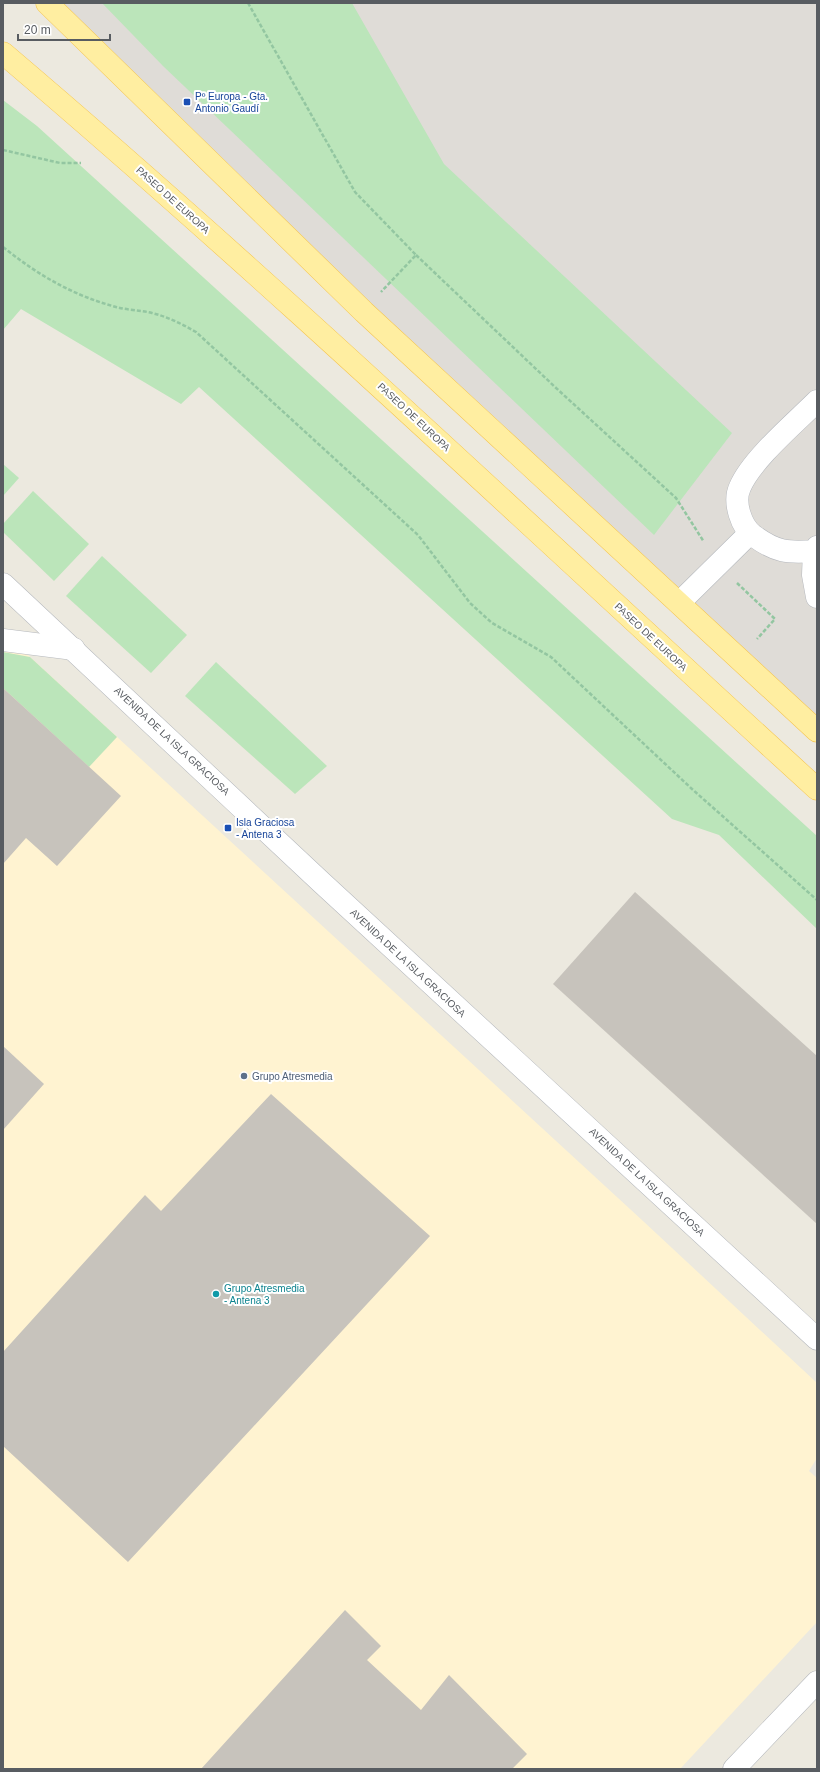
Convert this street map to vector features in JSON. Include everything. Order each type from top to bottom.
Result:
[{"type":"main road","points":[[47,3],[364,312],[817,731]]},
{"type":"main road","name":"PASEO DE EUROPA","points":[[3,53],[89,126],[334,343],[817,789]]},
{"type":"street","points":[[817,401],[753,465],[739,488],[738,515],[750,533],[770,548],[790,553],[815,549],[812,575],[817,597]]},
{"type":"street","points":[[679,603],[750,533]]},
{"type":"street","name":"AVENIDA DE LA ISLA GRACIOSA","points":[[3,584],[326,887],[817,1339]]},
{"type":"street","points":[[3,640],[74,649]]},
{"type":"street","points":[[734,1769],[817,1682]]},
{"type":"path","points":[[248,3],[355,192],[416,255],[676,498],[718,565],[775,619],[739,659]]},
{"type":"path","points":[[3,150],[60,163],[81,163]]},
{"type":"path","points":[[3,247],[33,270],[70,291],[116,307],[151,312],[176,320],[196,332],[418,534],[470,603],[492,623],[551,657],[692,789],[817,900]]},
{"type":"path","points":[[364,312],[416,255]]},
{"type":"shaded area","points":[[47,3],[817,3],[817,730]]},
{"type":"shaded area","name":"Grupo Atresmedia","points":[[3,632],[817,1383],[817,1458],[809,1471],[817,1478],[817,1622],[680,1769],[3,1769]]},
{"type":"green space","points":[[102,3],[352,3],[444,164],[732,433],[654,535],[163,66]]},
{"type":"green space","points":[[3,100],[37,126],[817,836],[817,929],[719,835],[672,819],[199,387],[181,404],[21,309],[3,330]]},
{"type":"green space","points":[[3,464],[19,478],[3,496]]},
{"type":"green space","points":[[33,491],[89,544],[54,581],[3,532],[3,524]]},
{"type":"green space","points":[[102,556],[187,635],[151,673],[66,596]]},
{"type":"green space","points":[[3,652],[30,657],[117,737],[89,767],[3,688]]},
{"type":"green space","points":[[216,662],[327,766],[295,794],[185,696]]},
{"type":"building","points":[[3,688],[121,796],[57,866],[26,838],[3,864]]},
{"type":"building","points":[[635,892],[817,1056],[817,1224],[553,984]]},
{"type":"building","points":[[3,1046],[44,1084],[3,1130]]},
{"type":"building","name":"Grupo Atresmedia - Antena 3","points":[[271,1094],[430,1236],[128,1562],[3,1446],[3,1352],[145,1195],[161,1211]]},
{"type":"building","points":[[345,1610],[381,1646],[367,1660],[421,1710],[449,1675],[527,1754],[512,1769],[201,1769]]},
{"type":"place","name":"Pº Europa - Gta. Antonio Gaudí","points":[[187,102]]},
{"type":"place","name":"Isla Graciosa - Antena 3","points":[[228,828]]},
{"type":"place","name":"Grupo Atresmedia","points":[[244,1076]]},
{"type":"place","name":"Grupo Atresmedia - Antena 3","points":[[216,1294]]}]
